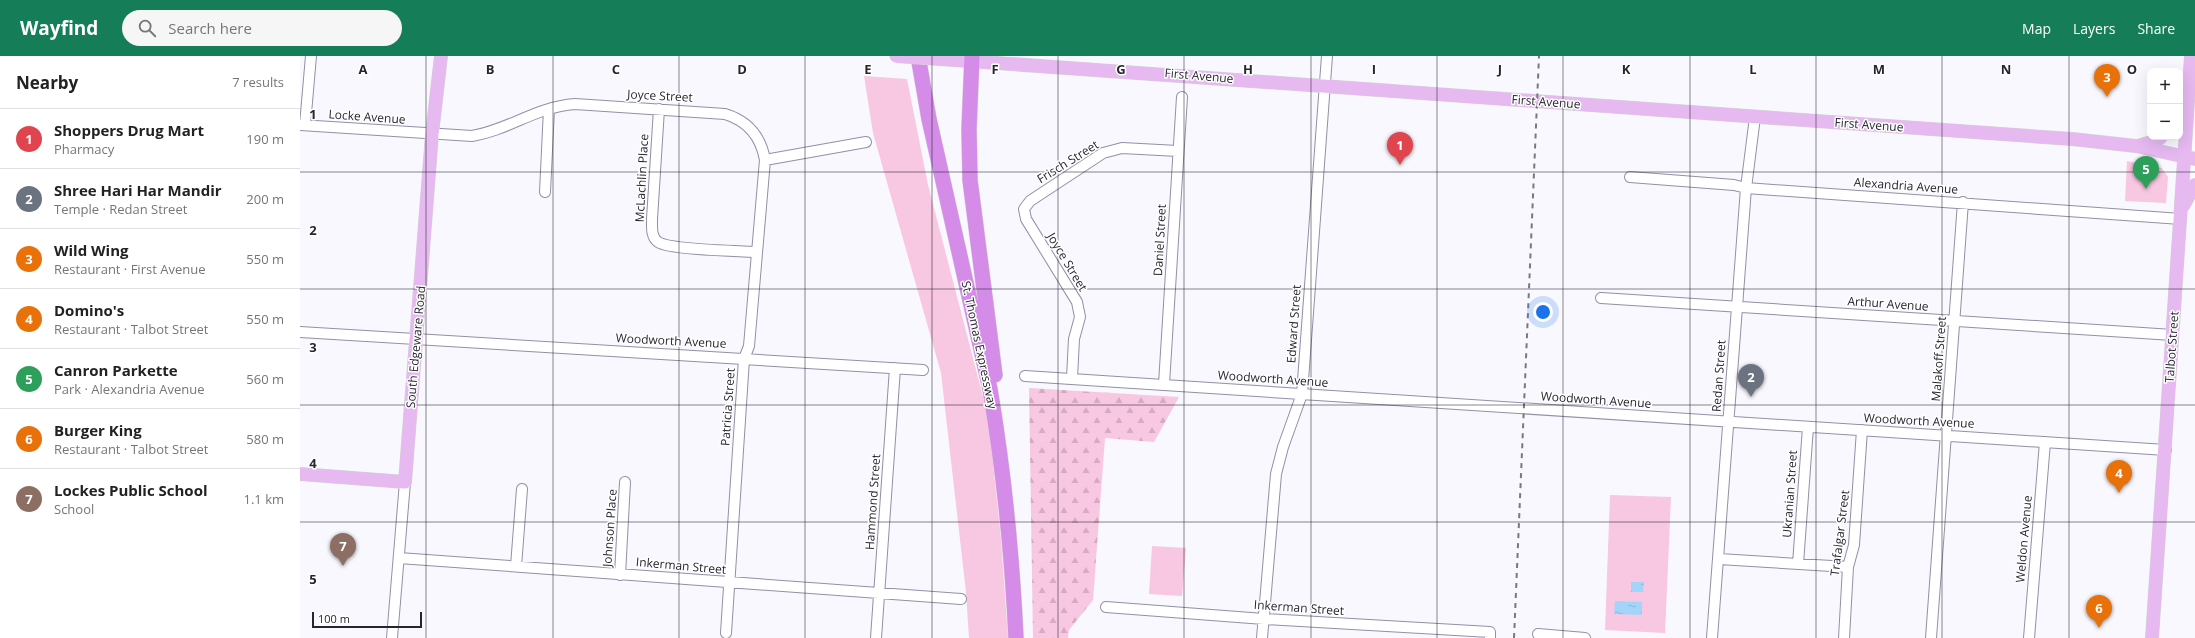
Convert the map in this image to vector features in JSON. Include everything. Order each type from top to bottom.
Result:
[{"type":"highway","name":"St. Thomas Expressway","points":[[918,56],[930,126],[990,389],[1003,473],[1016,638]]},
{"type":"highway","points":[[973,59],[969,129],[970,180],[992,349],[1003,473]]},
{"type":"main road","name":"South Edgeware Road","points":[[405,482],[432,134],[441,56]]},
{"type":"main road","name":"First Avenue","points":[[896,56],[940,59],[973,59],[1326,86],[2072,139],[2136,146],[2189,157]]},
{"type":"main road","name":"Talbot Street","points":[[2152,638],[2182,214],[2189,157],[2188,92],[2191,56]]},
{"type":"main road","points":[[2182,104],[2188,92]]},
{"type":"main road","points":[[2136,146],[2158,140]]},
{"type":"main road","points":[[2182,214],[2195,185]]},
{"type":"main road","points":[[300,474],[405,482]]},
{"type":"street","points":[[303,125],[311,56]]},
{"type":"street","name":"Edward Street","points":[[1262,638],[1276,474],[1283,447],[1302,394],[1326,86],[1327,56]]},
{"type":"street","name":"Daniel Street","points":[[1164,384],[1182,97]]},
{"type":"street","name":"Joyce Street","points":[[432,134],[472,136],[482,134],[496,130],[529,114],[549,108],[575,104],[708,112],[732,116],[754,132],[765,160]]},
{"type":"street","points":[[545,192],[549,108]]},
{"type":"street","name":"McLachlin Place","points":[[659,109],[652,235],[655,239],[668,246],[757,252]]},
{"type":"street","name":"Redan Street","points":[[1712,638],[1746,188],[1755,117]]},
{"type":"street","name":"Locke Avenue","points":[[303,125],[432,134]]},
{"type":"street","points":[[765,160],[866,142]]},
{"type":"street","name":"Frisch Street","points":[[1024,209],[1030,201],[1103,153],[1122,148],[1178,151]]},
{"type":"street","name":"Patricia Street","points":[[726,633],[744,359],[749,346],[765,160]]},
{"type":"street","name":"Alexandria Avenue","points":[[1630,177],[1735,185],[1746,188],[2182,214]]},
{"type":"street","name":"Malakoff Street","points":[[1931,638],[1964,202]]},
{"type":"street","name":"Joyce Street","points":[[1024,209],[1026,219],[1077,302],[1080,317],[1074,339],[1072,378]]},
{"type":"street","name":"Arthur Avenue","points":[[1601,298],[2173,335]]},
{"type":"street","name":"Woodworth Avenue","points":[[300,332],[923,370]]},
{"type":"street","name":"Hammond Street","points":[[876,638],[895,368]]},
{"type":"street","name":"Woodworth Avenue","points":[[1025,376],[1072,378],[1118,384],[1164,384],[2166,450]]},
{"type":"street","name":"Ukranian Street","points":[[1798,564],[1808,427]]},
{"type":"street","name":"Trafalgar Street","points":[[1844,638],[1848,567],[1854,545],[1862,430]]},
{"type":"street","name":"Weldon Avenue","points":[[2029,638],[2045,442]]},
{"type":"street","name":"South Edgeware Road","points":[[392,638],[405,482]]},
{"type":"street","name":"Johnson Place","points":[[620,574],[626,482]]},
{"type":"street","points":[[516,566],[522,489]]},
{"type":"street","name":"Inkerman Street","points":[[399,558],[620,574],[730,584],[960,599]]},
{"type":"street","points":[[1718,559],[1848,567]]},
{"type":"street","name":"Inkerman Street","points":[[1106,607],[1490,635]]},
{"type":"street","points":[[1538,634],[1585,638]]},
{"type":"green space","points":[[864,76],[907,79],[928,185],[988,416],[1001,539],[1008,638],[969,638],[966,592],[941,373],[873,133]]},
{"type":"green space","points":[[2127,161],[2162,168],[2168,177],[2166,203],[2125,201]]},
{"type":"green space","points":[[1029,388],[1179,397],[1154,442],[1105,438],[1093,600],[1069,630],[1068,638],[1033,638]]},
{"type":"green space","points":[[1610,495],[1671,497],[1665,633],[1605,630]]},
{"type":"green space","points":[[1152,546],[1186,548],[1182,596],[1149,594]]},
{"type":"water","points":[[1631,582],[1644,582],[1643,592],[1631,592]]},
{"type":"water","points":[[1615,601],[1642,602],[1642,615],[1614,614]]},
{"type":"railway","points":[[1514,638],[1539,56]]},
{"type":"place","name":"Wild Wing","points":[[2107,97]]},
{"type":"place","name":"Shoppers Drug Mart","points":[[1400,165]]},
{"type":"place","name":"Canron Parkette","points":[[2146,189]]},
{"type":"place","name":"Shree Hari Har Mandir","points":[[1751,397]]},
{"type":"place","name":"Domino's","points":[[2119,493]]},
{"type":"place","name":"Lockes Public School","points":[[343,566]]},
{"type":"place","name":"Burger King","points":[[2099,628]]}]
